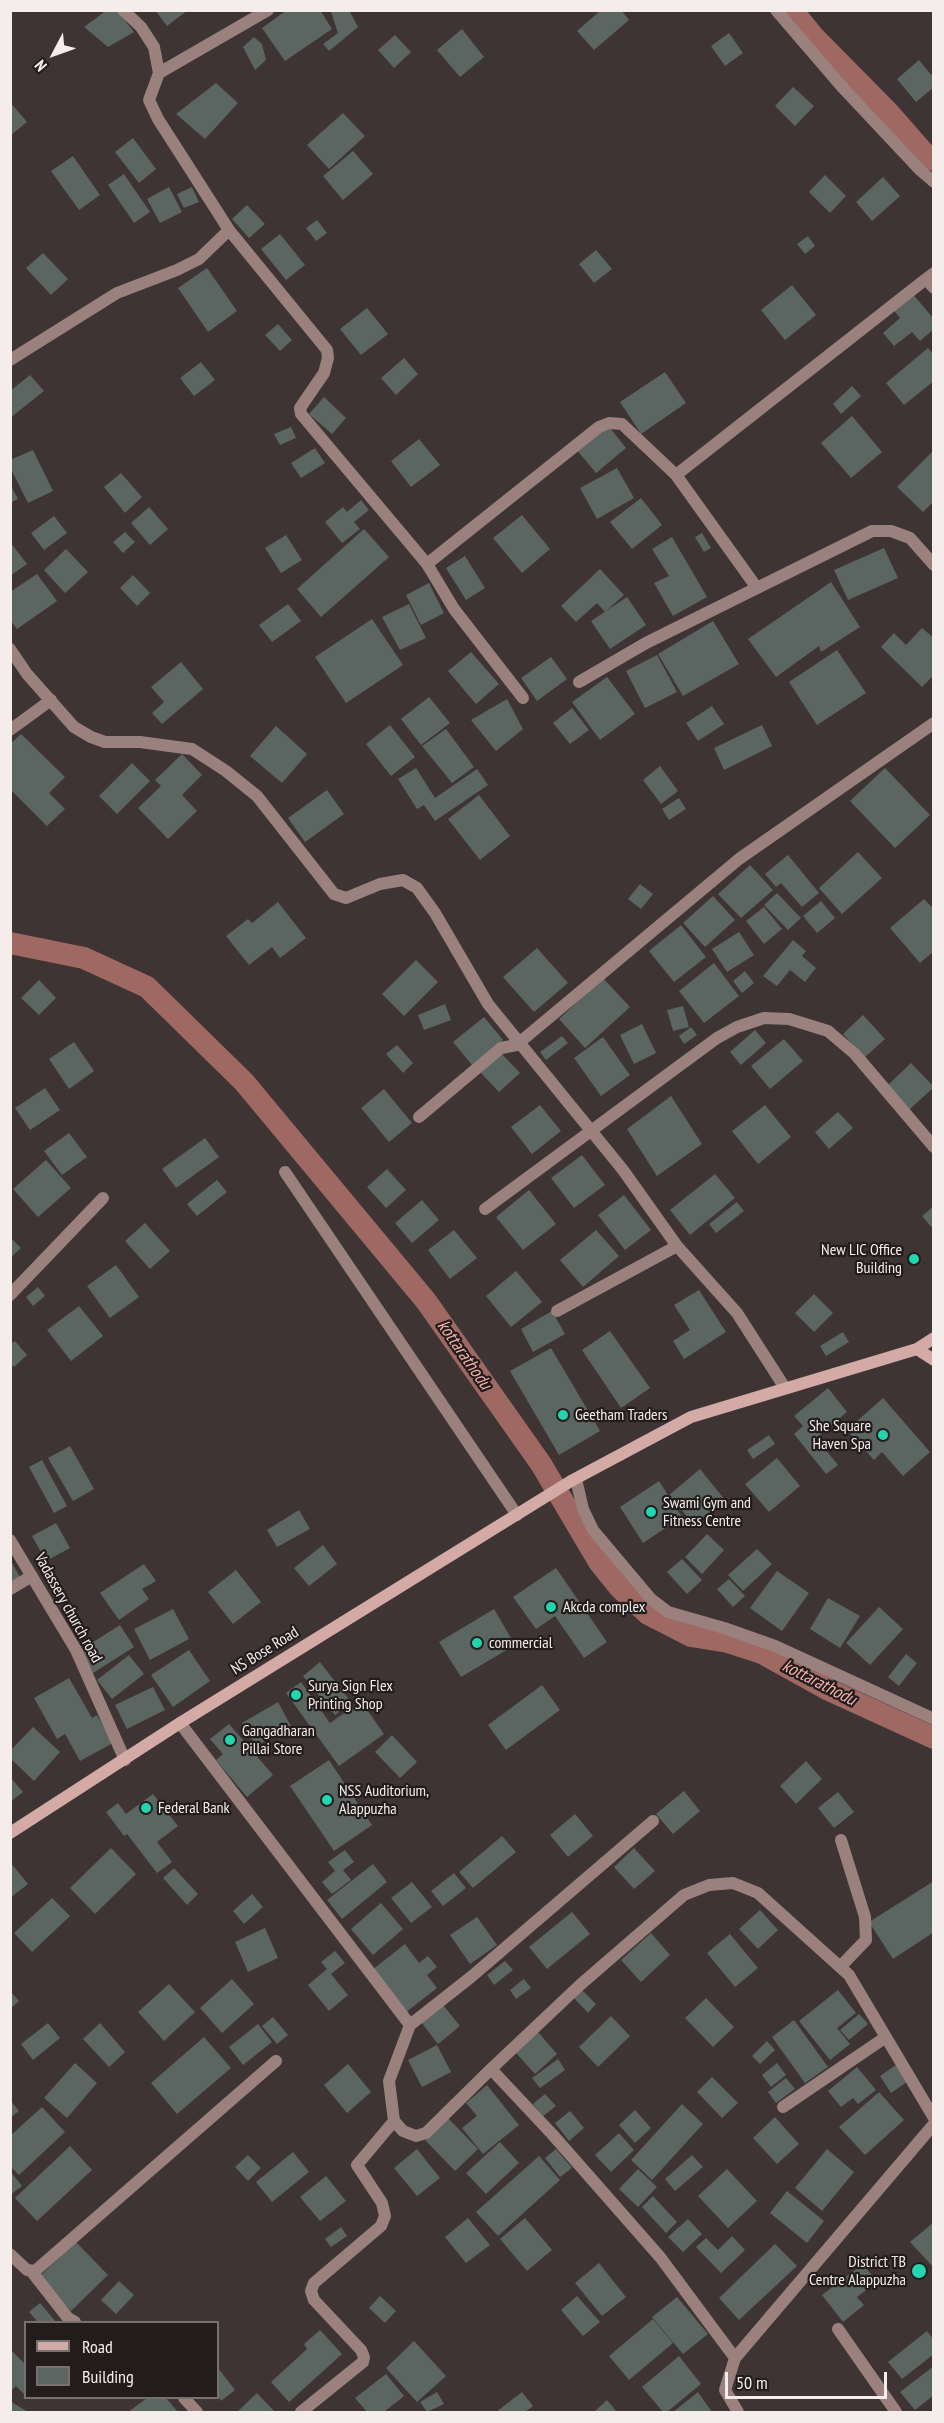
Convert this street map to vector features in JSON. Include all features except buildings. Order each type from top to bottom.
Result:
[{"type":"main road","name":"NS Bose Road","points":[[10,1833],[180,1723],[573,1480],[691,1417],[917,1348],[933,1338]]},
{"type":"main road","points":[[917,1348],[933,1360]]},
{"type":"street","points":[[123,10],[141,27],[154,46],[159,73],[149,100],[158,119],[229,230],[327,350],[328,358],[324,373],[300,408],[301,414],[428,564],[454,609],[523,698]]},
{"type":"street","points":[[159,73],[268,10]]},
{"type":"street","points":[[776,10],[843,88],[933,182]]},
{"type":"street","points":[[10,360],[117,293],[199,259],[229,230]]},
{"type":"street","points":[[676,475],[931,280]]},
{"type":"street","points":[[428,564],[599,427],[609,423],[622,424],[676,475],[757,588]]},
{"type":"street","points":[[579,682],[637,648],[872,531],[891,531],[910,538],[933,565]]},
{"type":"street","points":[[10,649],[27,674],[74,726],[91,737],[105,742],[140,742],[192,750],[226,771],[257,796],[334,894],[346,898],[380,884],[403,880],[417,888],[435,913],[488,1004],[623,1170],[677,1246],[737,1313],[784,1388]]},
{"type":"street","points":[[10,730],[51,700]]},
{"type":"street","points":[[419,1117],[501,1048],[521,1043],[739,859],[933,723]]},
{"type":"street","points":[[485,1209],[717,1038],[737,1027],[764,1018],[789,1019],[828,1031],[855,1054],[933,1147]]},
{"type":"street","points":[[285,1172],[517,1515]]},
{"type":"street","points":[[10,1295],[103,1198]]},
{"type":"street","points":[[557,1311],[677,1246]]},
{"type":"street","points":[[573,1480],[593,1530],[651,1599],[668,1612],[775,1646],[933,1719]]},
{"type":"street","name":"Vadassery church road","points":[[10,1540],[76,1650],[125,1760]]},
{"type":"street","points":[[10,1589],[32,1576]]},
{"type":"street","points":[[180,1723],[410,2025]]},
{"type":"street","points":[[653,1821],[471,1977],[410,2025],[389,2081],[394,2121],[404,2131],[416,2136],[426,2133],[580,1985],[684,1895],[709,1885],[733,1883],[758,1893],[849,1975],[933,2118]]},
{"type":"street","points":[[840,1966],[866,1940],[865,1917],[841,1840]]},
{"type":"street","points":[[783,2107],[886,2037]]},
{"type":"street","points":[[32,2272],[276,2061]]},
{"type":"street","points":[[492,2069],[660,2257],[735,2358]]},
{"type":"street","points":[[301,2412],[363,2362],[364,2357],[361,2350],[314,2300],[311,2291],[314,2283],[381,2226],[385,2216],[382,2203],[357,2165],[394,2121]]},
{"type":"street","points":[[738,2412],[725,2390],[735,2358],[933,2124]]},
{"type":"street","points":[[10,2254],[32,2272],[68,2318],[73,2321]]},
{"type":"street","points":[[838,2329],[896,2412]]},
{"type":"street","points":[[186,2399],[196,2412]]},
{"type":"waterway","points":[[792,10],[813,36],[889,113],[924,153],[934,160]]},
{"type":"waterway","name":"kottarathodu","points":[[10,943],[84,958],[147,987],[244,1082],[426,1301],[541,1464],[599,1562],[620,1588],[648,1614],[691,1636],[728,1642],[762,1653],[829,1690],[934,1738]]},
{"type":"place","name":"New LIC Office Building","points":[[914,1259]]},
{"type":"place","name":"Geetham Traders","points":[[563,1415]]},
{"type":"place","name":"She Square Haven Spa","points":[[883,1435]]},
{"type":"place","name":"Swami Gym and Fitness Centre","points":[[651,1512]]},
{"type":"place","name":"Akcda complex","points":[[551,1607]]},
{"type":"place","name":"commercial","points":[[477,1643]]},
{"type":"place","name":"Surya Sign Flex Printing Shop","points":[[296,1695]]},
{"type":"place","name":"Gangadharan Pillai Store","points":[[230,1740]]},
{"type":"place","name":"NSS Auditorium, Alappuzha","points":[[327,1800]]},
{"type":"place","name":"Federal Bank","points":[[146,1808]]},
{"type":"place","name":"District TB Centre Alappuzha","points":[[919,2271]]}]
